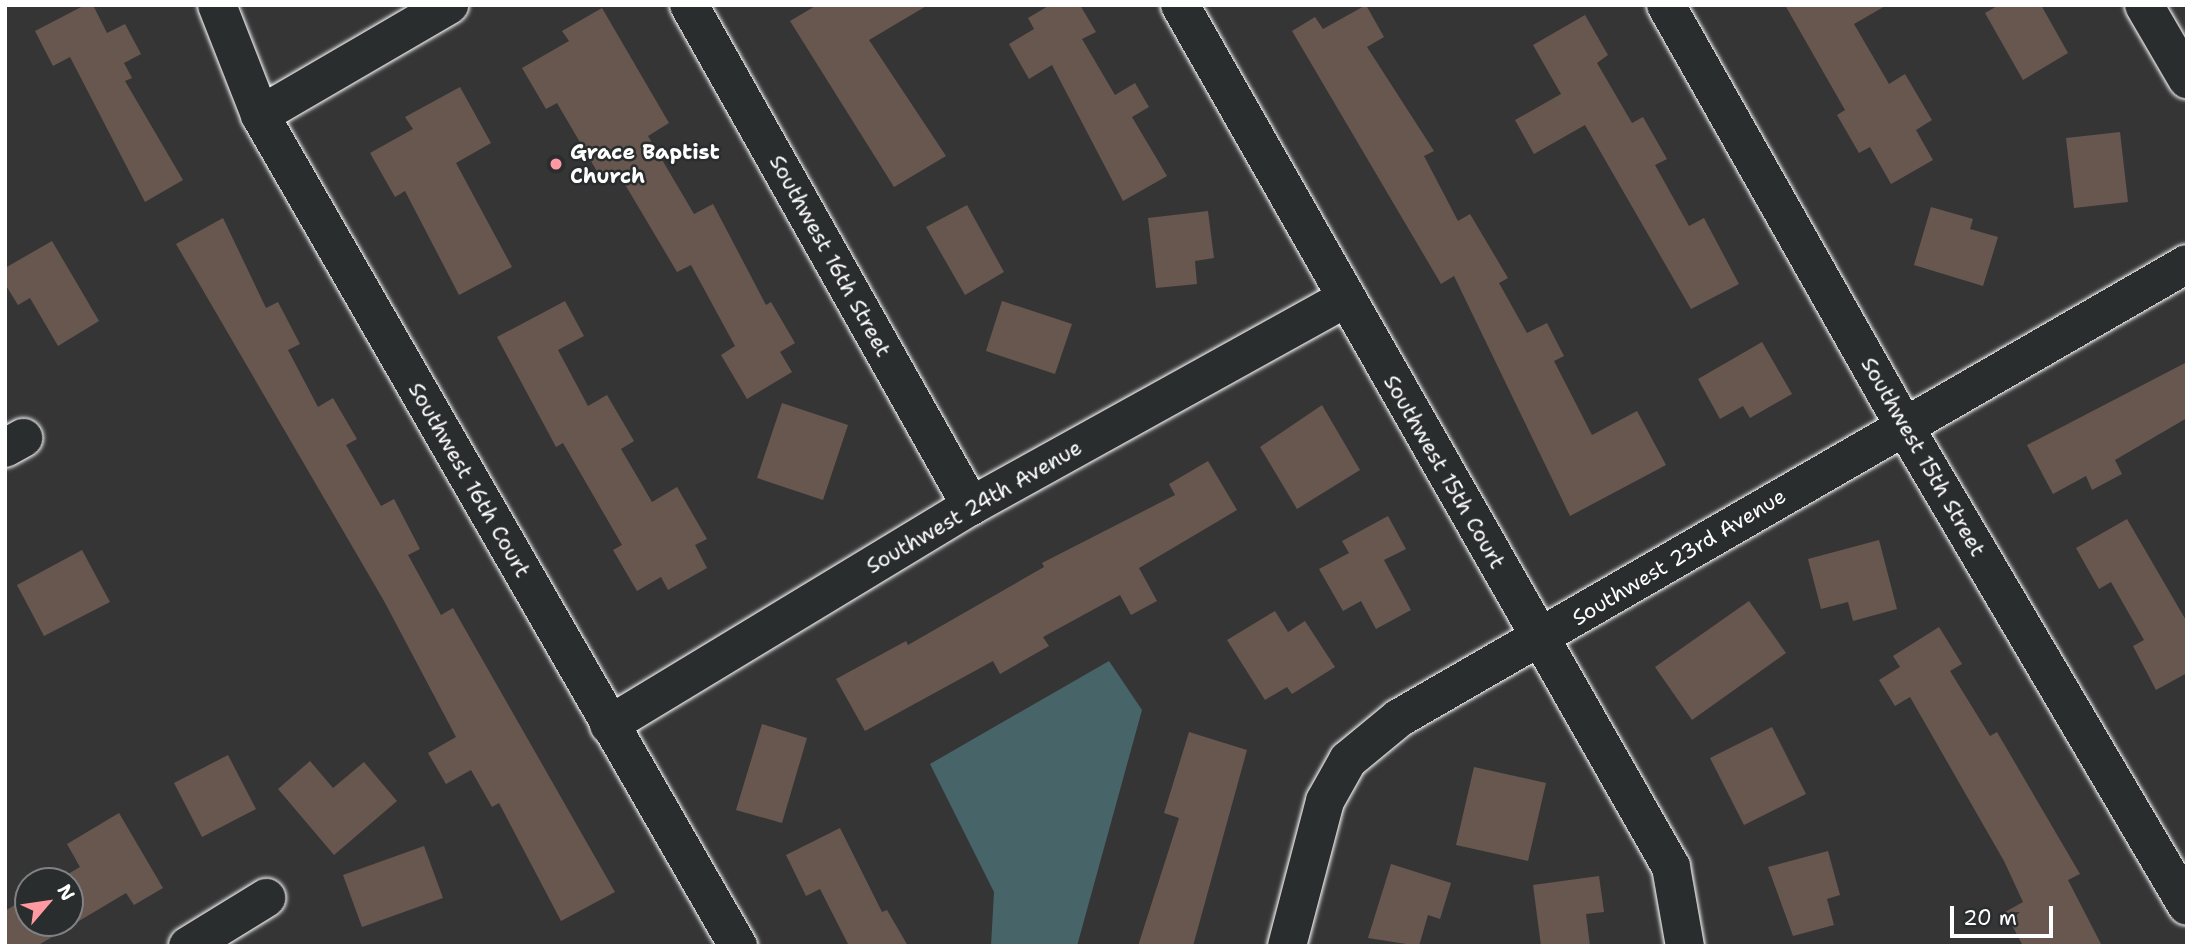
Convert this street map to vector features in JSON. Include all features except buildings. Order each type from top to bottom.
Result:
[{"type":"street","name":"Southwest 16th Court","points":[[217,5],[260,115],[738,946]]},
{"type":"street","points":[[260,115],[449,5]]},
{"type":"street","name":"Southwest 16th Street","points":[[689,5],[971,506]]},
{"type":"street","name":"Southwest 15th Court","points":[[1180,5],[1344,299],[1671,867],[1685,946]]},
{"type":"street","name":"Southwest 15th Street","points":[[1667,5],[1903,424],[2187,906]]},
{"type":"street","points":[[2144,5],[2187,79]]},
{"type":"street","name":"Southwest 23rd Avenue","points":[[1287,946],[1325,800],[1348,760],[1399,718],[1541,640],[1903,424],[2187,264]]},
{"type":"street","name":"Southwest 24th Avenue","points":[[609,725],[971,506],[1344,299]]},
{"type":"street","points":[[188,946],[266,898]]},
{"type":"water","points":[[1109,661],[1142,710],[1077,946],[991,946],[994,892],[930,764]]},
{"type":"place","name":"Grace Baptist Church","points":[[556,164]]}]
